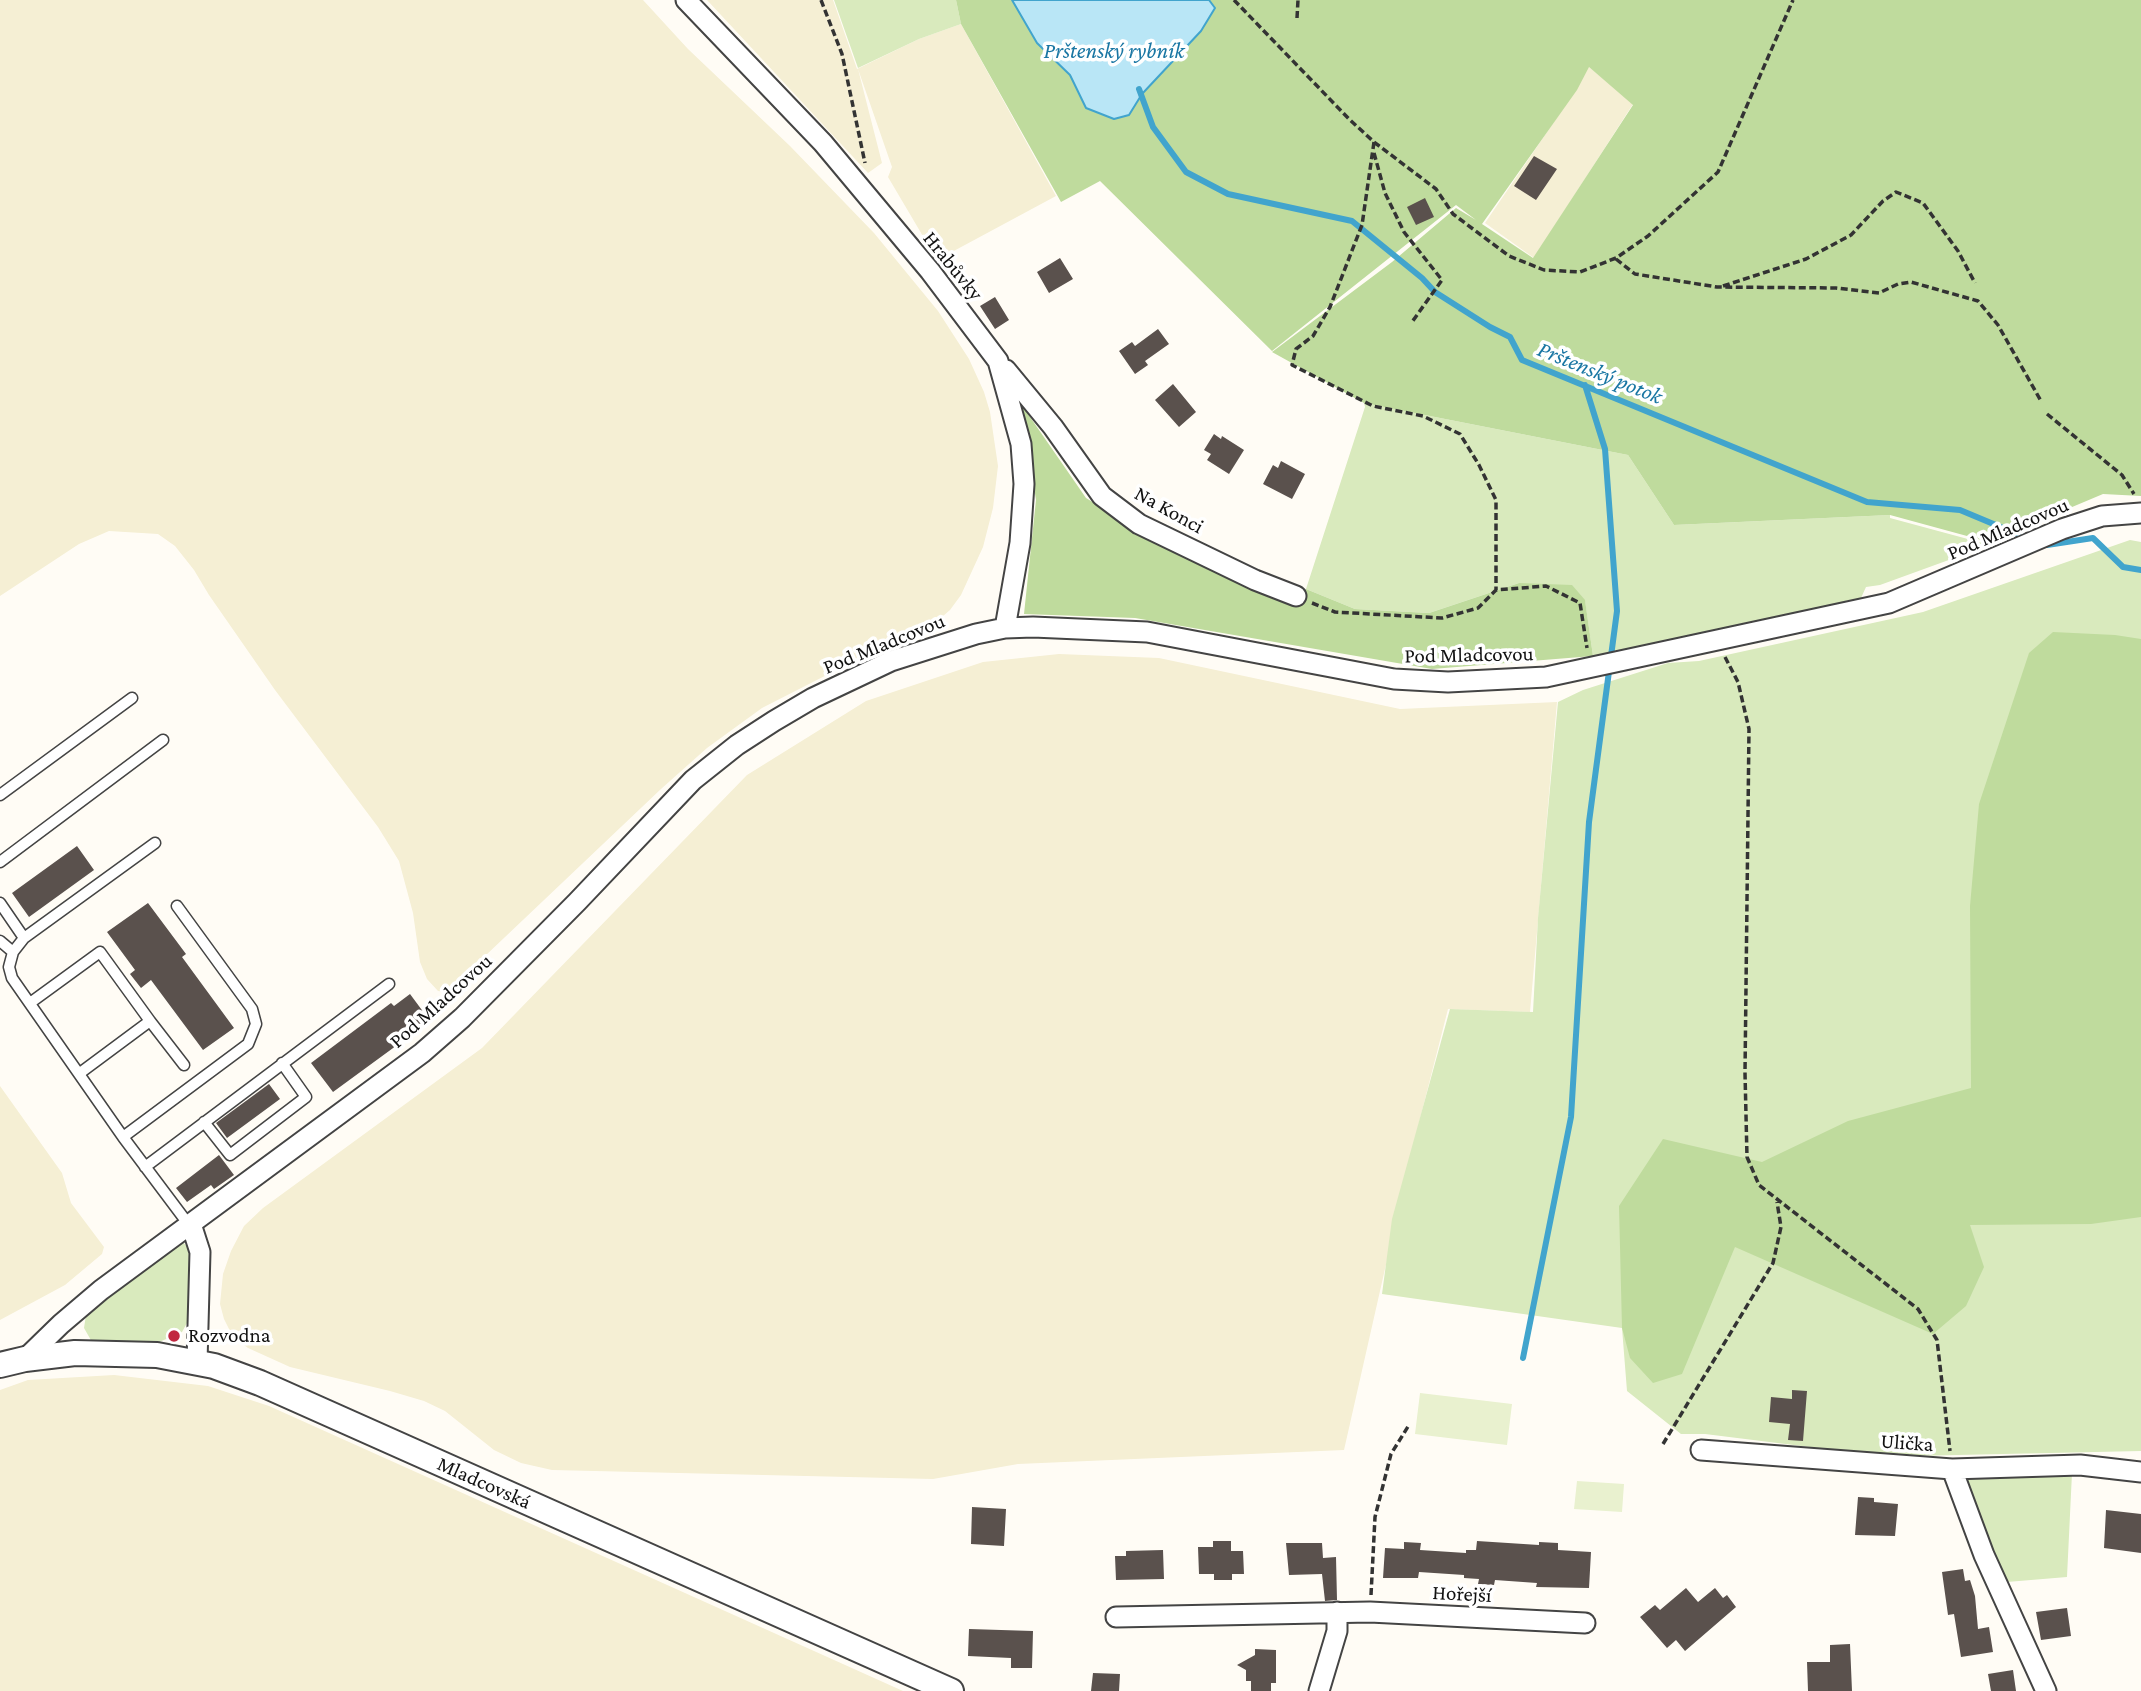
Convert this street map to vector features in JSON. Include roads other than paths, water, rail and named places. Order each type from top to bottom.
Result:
[{"type":"street","name":"Hrabůvky","points":[[686,0],[824,143],[930,271],[998,361],[1021,444],[1024,484],[1020,543],[1005,628]]},
{"type":"street","name":"Na Konci","points":[[998,361],[1053,428],[1102,496],[1139,524],[1255,580],[1296,596]]},
{"type":"street","name":"Pod Mladcovou","points":[[25,1359],[61,1324],[187,1221],[422,1053],[462,1018],[693,780],[737,745],[813,698],[891,661],[948,641],[1005,628],[1033,627],[1147,632],[1394,679],[1503,681],[1546,677],[1889,603],[2062,529],[2138,504]]},
{"type":"street","points":[[187,1221],[200,1252],[197,1362]]},
{"type":"street","name":"Mladcovská","points":[[0,1365],[75,1353],[157,1355],[197,1362],[260,1383],[951,1691]]},
{"type":"street","name":"Ulička","points":[[1701,1450],[1952,1469],[1984,1555],[2046,1691]]},
{"type":"street","points":[[1952,1469],[2080,1465],[2141,1472]]},
{"type":"street","points":[[1319,1691],[1331,1653],[1337,1612]]},
{"type":"street","name":"Hořejší","points":[[1116,1617],[1390,1612],[1585,1623]]},
{"type":"lane","points":[[0,795],[132,698]]},
{"type":"lane","points":[[0,862],[163,740]]},
{"type":"lane","points":[[155,843],[24,938],[13,953],[9,967],[12,978],[123,1137],[187,1221]]},
{"type":"lane","points":[[0,903],[24,938]]},
{"type":"lane","points":[[123,1137],[248,1044],[256,1024],[252,1009],[177,906]]},
{"type":"lane","points":[[0,941],[13,953]]},
{"type":"lane","points":[[30,1003],[100,952],[184,1065]]},
{"type":"lane","points":[[145,1167],[389,984]]},
{"type":"lane","points":[[80,1073],[150,1021]]},
{"type":"lane","points":[[204,1122],[230,1155],[306,1097],[282,1063]]},
{"type":"water","name":"Prštenský rybník","points":[[1012,0],[1209,0],[1215,8],[1201,31],[1142,94],[1129,115],[1114,119],[1086,108],[1070,75],[1037,43]]},
{"type":"waterway","name":"Prštenský potok","points":[[1139,89],[1153,127],[1186,172],[1228,194],[1352,221],[1422,278],[1435,292],[1510,337],[1522,360],[1867,502],[1960,510],[2027,538]]},
{"type":"waterway","points":[[1523,1358],[1571,1117],[1589,822],[1617,611],[1605,449],[1585,385]]},
{"type":"waterway","name":"Prštenský potok","points":[[2043,544],[2093,538],[2123,567],[2141,570]]},
{"type":"place","name":"Rozvodna","points":[[174,1336]]}]
